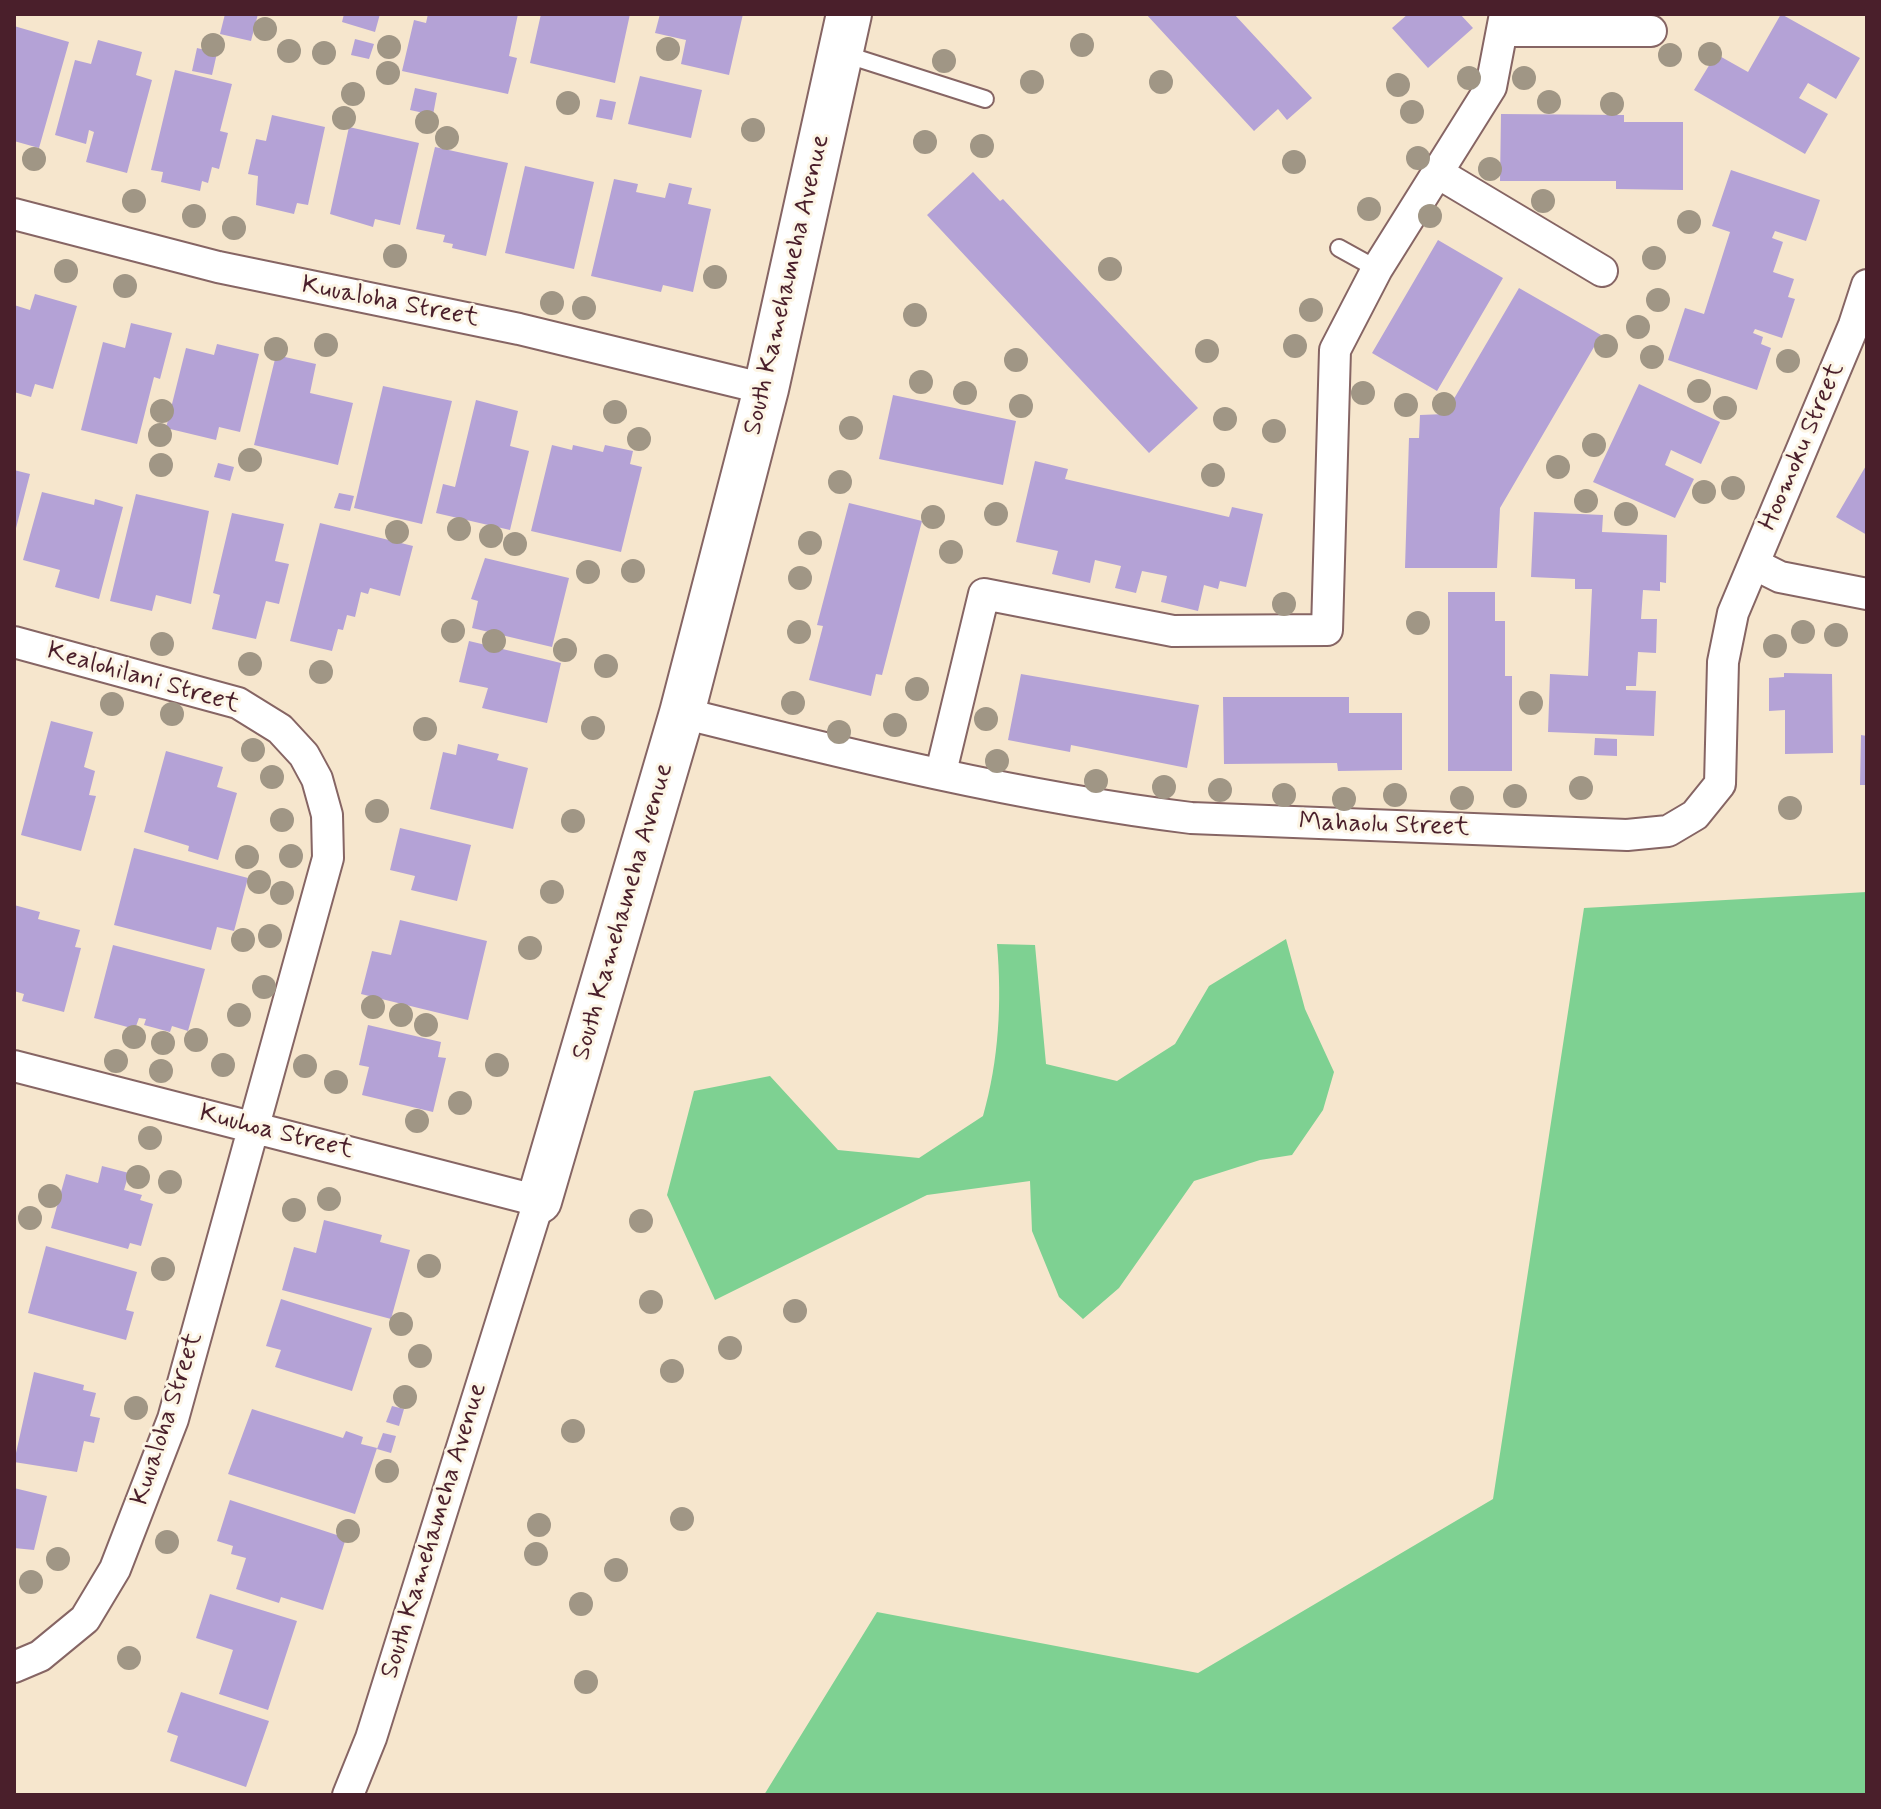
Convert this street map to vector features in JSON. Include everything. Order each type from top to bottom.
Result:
[{"type":"street","points":[[941,772],[984,594],[1173,631],[1327,630],[1335,350],[1377,269],[1491,87],[1504,22],[1651,31]]},
{"type":"street","name":"South Kamehameha Avenue","points":[[348,1795],[371,1738],[539,1201],[682,713],[766,389],[844,33]]},
{"type":"street","points":[[1438,173],[1602,271]]},
{"type":"street","name":"Kuualoha Street","points":[[14,214],[218,267],[519,329],[766,389]]},
{"type":"street","name":"Hoomoku Street","points":[[1754,564],[1854,325],[1867,285]]},
{"type":"street","points":[[1754,564],[1780,577],[1867,594]]},
{"type":"street","name":"Mahaolu Street","points":[[682,713],[810,744],[1132,811],[1191,818],[1627,835],[1668,831],[1695,815],[1720,784],[1723,662],[1733,613],[1754,564]]},
{"type":"street","name":"Kealohilani Street","points":[[14,642],[238,703],[280,729],[304,755]]},
{"type":"street","name":"Kuualoha Street","points":[[14,1667],[40,1656],[85,1619],[115,1569],[173,1419],[328,858],[327,815],[317,779],[304,755]]},
{"type":"street","name":"Kuuhoa Street","points":[[14,1066],[539,1201]]},
{"type":"lane","points":[[844,33],[985,99]]},
{"type":"lane","points":[[1339,248],[1377,269]]},
{"type":"green space","points":[[1867,892],[1867,1795],[764,1795],[877,1612],[1198,1673],[1493,1499],[1584,908]]},
{"type":"green space","points":[[1286,939],[1305,1009],[1334,1072],[1323,1110],[1292,1155],[1260,1160],[1194,1181],[1119,1288],[1083,1319],[1059,1297],[1032,1231],[1030,1181],[927,1195],[715,1300],[667,1195],[694,1091],[770,1076],[838,1150],[919,1158],[983,1116],[993,1074],[998,1031],[997,944],[1035,945],[1046,1064],[1117,1081],[1175,1044],[1209,986]]},
{"type":"building","points":[[225,14],[258,14],[251,41],[220,34]]},
{"type":"building","points":[[344,14],[380,14],[375,32],[342,22]]},
{"type":"building","points":[[428,14],[518,14],[509,56],[517,58],[508,94],[402,71],[414,20],[426,23]]},
{"type":"building","points":[[541,14],[630,14],[615,83],[530,63]]},
{"type":"building","points":[[660,14],[743,14],[729,75],[681,64],[686,40],[655,33]]},
{"type":"building","points":[[1146,14],[1234,14],[1312,98],[1287,120],[1278,109],[1254,131]]},
{"type":"building","points":[[1408,14],[1460,14],[1473,28],[1428,68],[1392,28]]},
{"type":"building","points":[[1781,14],[1860,58],[1836,99],[1808,83],[1799,98],[1828,114],[1805,154],[1694,90],[1716,54],[1748,72]]},
{"type":"building","points":[[14,26],[69,42],[39,148],[14,141]]},
{"type":"building","points":[[355,39],[374,44],[369,59],[351,55]]},
{"type":"building","points":[[98,40],[142,52],[136,75],[152,80],[127,173],[86,162],[94,132],[89,130],[86,144],[55,135],[75,60],[91,64]]},
{"type":"building","points":[[197,48],[217,53],[212,75],[192,71]]},
{"type":"building","points":[[175,70],[232,84],[220,131],[228,133],[219,169],[212,167],[208,183],[202,181],[200,191],[161,182],[163,172],[151,170]]},
{"type":"building","points":[[640,76],[702,90],[691,138],[628,124]]},
{"type":"building","points":[[415,88],[437,93],[433,115],[410,110]]},
{"type":"building","points":[[600,99],[616,102],[612,120],[596,117]]},
{"type":"building","points":[[1501,114],[1624,115],[1624,122],[1683,122],[1683,190],[1616,189],[1616,181],[1500,181]]},
{"type":"building","points":[[272,115],[325,127],[308,205],[297,203],[294,214],[256,205],[258,176],[248,174],[256,139],[266,141]]},
{"type":"building","points":[[349,127],[419,143],[400,225],[375,219],[373,227],[330,214]]},
{"type":"building","points":[[435,147],[508,163],[486,256],[452,248],[453,244],[443,242],[445,235],[416,229]]},
{"type":"building","points":[[525,166],[594,182],[574,269],[505,253]]},
{"type":"building","points":[[1731,170],[1820,200],[1806,241],[1775,231],[1772,238],[1783,242],[1773,272],[1794,279],[1788,297],[1795,299],[1782,338],[1755,329],[1753,333],[1763,337],[1761,344],[1771,348],[1757,390],[1668,360],[1685,308],[1704,314],[1730,232],[1712,226]]},
{"type":"building","points":[[973,172],[1000,201],[1003,199],[1198,408],[1149,453],[927,215]]},
{"type":"building","points":[[614,179],[638,184],[636,192],[665,198],[669,183],[692,188],[688,204],[711,209],[693,292],[663,285],[661,292],[591,276]]},
{"type":"building","points":[[1438,240],[1503,278],[1437,391],[1372,353]]},
{"type":"building","points":[[1519,288],[1601,335],[1500,508],[1497,568],[1405,568],[1409,438],[1419,438],[1420,415],[1445,414]]},
{"type":"building","points":[[35,294],[77,306],[53,389],[35,384],[31,397],[14,392],[14,305],[30,310]]},
{"type":"building","points":[[131,323],[172,333],[160,379],[154,377],[137,444],[81,430],[103,342],[125,348]]},
{"type":"building","points":[[217,344],[259,354],[240,432],[219,427],[216,440],[166,428],[186,348],[214,355]]},
{"type":"building","points":[[276,355],[316,364],[310,393],[353,403],[338,465],[254,445]]},
{"type":"building","points":[[1639,384],[1720,422],[1701,464],[1671,450],[1665,465],[1694,479],[1675,518],[1593,482]]},
{"type":"building","points":[[383,386],[452,401],[422,524],[354,508]]},
{"type":"building","points":[[893,395],[1016,421],[1003,485],[879,459]]},
{"type":"building","points":[[476,400],[518,411],[510,446],[529,451],[510,530],[436,513],[443,484],[455,487]]},
{"type":"building","points":[[552,445],[572,450],[573,445],[603,452],[605,445],[633,451],[630,464],[642,467],[621,552],[531,531]]},
{"type":"building","points":[[1035,461],[1068,469],[1065,479],[1229,517],[1232,507],[1263,514],[1246,587],[1220,581],[1218,589],[1204,585],[1198,611],[1161,602],[1167,576],[1142,571],[1136,593],[1115,588],[1121,566],[1095,560],[1090,583],[1052,574],[1058,551],[1016,542]]},
{"type":"building","points":[[218,463],[234,467],[230,481],[214,477]]},
{"type":"building","points":[[1867,464],[1867,535],[1836,517]]},
{"type":"building","points":[[14,470],[30,474],[15,532],[14,531]]},
{"type":"building","points":[[42,492],[94,505],[95,499],[123,507],[99,599],[55,587],[60,570],[23,560]]},
{"type":"building","points":[[339,493],[354,496],[350,511],[334,508]]},
{"type":"building","points":[[136,494],[209,511],[191,604],[156,595],[152,611],[110,601]]},
{"type":"building","points":[[849,503],[922,521],[882,675],[876,674],[871,696],[809,680],[823,626],[817,625]]},
{"type":"building","points":[[1534,512],[1603,515],[1602,532],[1667,535],[1666,583],[1660,582],[1660,591],[1643,590],[1641,619],[1657,619],[1656,653],[1638,652],[1636,686],[1626,686],[1626,690],[1656,691],[1654,736],[1548,732],[1550,674],[1588,676],[1592,589],[1575,589],[1575,579],[1531,577]]},
{"type":"building","points":[[232,513],[284,524],[275,561],[289,564],[279,604],[266,601],[256,639],[212,629],[220,595],[213,593]]},
{"type":"building","points":[[320,523],[413,546],[400,596],[370,588],[368,594],[361,592],[355,617],[347,615],[343,630],[338,629],[332,651],[290,641]]},
{"type":"building","points":[[485,558],[569,578],[552,647],[472,628],[478,601],[471,599]]},
{"type":"building","points":[[1448,592],[1495,592],[1495,621],[1505,621],[1505,676],[1512,676],[1512,771],[1448,771]]},
{"type":"building","points":[[469,641],[561,663],[547,723],[482,708],[488,688],[459,682]]},
{"type":"building","points":[[1784,673],[1832,674],[1833,753],[1785,754],[1785,710],[1769,711],[1769,678],[1784,677]]},
{"type":"building","points":[[1021,674],[1199,705],[1187,768],[1071,745],[1070,752],[1008,740]]},
{"type":"building","points":[[1223,697],[1349,697],[1349,713],[1402,713],[1402,770],[1338,771],[1337,763],[1224,764]]},
{"type":"building","points":[[51,721],[93,732],[84,767],[95,771],[89,795],[96,796],[81,851],[21,835]]},
{"type":"building","points":[[1861,735],[1867,736],[1867,785],[1860,785]]},
{"type":"building","points":[[1595,738],[1617,739],[1617,756],[1594,755]]},
{"type":"building","points":[[458,744],[499,754],[497,760],[528,768],[513,829],[430,809],[443,752],[456,755]]},
{"type":"building","points":[[166,751],[223,767],[217,787],[237,793],[218,860],[188,851],[189,846],[144,832]]},
{"type":"building","points":[[400,828],[471,845],[457,901],[411,890],[415,876],[390,870]]},
{"type":"building","points":[[134,848],[248,878],[234,931],[217,927],[211,950],[114,925]]},
{"type":"building","points":[[14,905],[40,912],[38,919],[80,930],[75,947],[81,948],[64,1012],[22,1001],[24,994],[14,991]]},
{"type":"building","points":[[400,920],[487,941],[468,1020],[361,994],[372,951],[391,955]]},
{"type":"building","points":[[113,945],[205,969],[188,1031],[172,1026],[170,1032],[144,1025],[146,1019],[139,1018],[135,1029],[94,1018]]},
{"type":"building","points":[[368,1025],[441,1042],[438,1057],[446,1058],[433,1112],[362,1095],[369,1067],[359,1065]]},
{"type":"building","points":[[102,1166],[129,1173],[124,1190],[142,1195],[140,1200],[153,1204],[141,1246],[130,1243],[128,1249],[51,1228],[66,1174],[98,1183]]},
{"type":"building","points":[[324,1220],[382,1235],[380,1242],[410,1250],[391,1319],[282,1290],[294,1247],[316,1253]]},
{"type":"building","points":[[46,1246],[137,1272],[126,1310],[134,1312],[126,1340],[28,1313]]},
{"type":"building","points":[[281,1299],[372,1328],[352,1391],[275,1367],[281,1350],[266,1346]]},
{"type":"building","points":[[34,1372],[84,1385],[83,1390],[96,1393],[90,1416],[100,1418],[94,1443],[84,1441],[77,1472],[14,1462]]},
{"type":"building","points":[[392,1406],[404,1409],[399,1426],[386,1422]]},
{"type":"building","points":[[252,1409],[343,1438],[346,1431],[363,1437],[361,1444],[377,1448],[355,1514],[228,1474]]},
{"type":"building","points":[[383,1433],[396,1436],[391,1453],[377,1449]]},
{"type":"building","points":[[14,1488],[47,1496],[34,1550],[14,1548]]},
{"type":"building","points":[[230,1500],[346,1538],[323,1610],[281,1597],[279,1603],[236,1589],[246,1558],[231,1554],[233,1546],[217,1541]]},
{"type":"building","points":[[210,1594],[297,1621],[268,1710],[219,1694],[233,1650],[196,1638]]},
{"type":"building","points":[[181,1692],[269,1721],[246,1787],[170,1761],[178,1736],[167,1732]]}]
